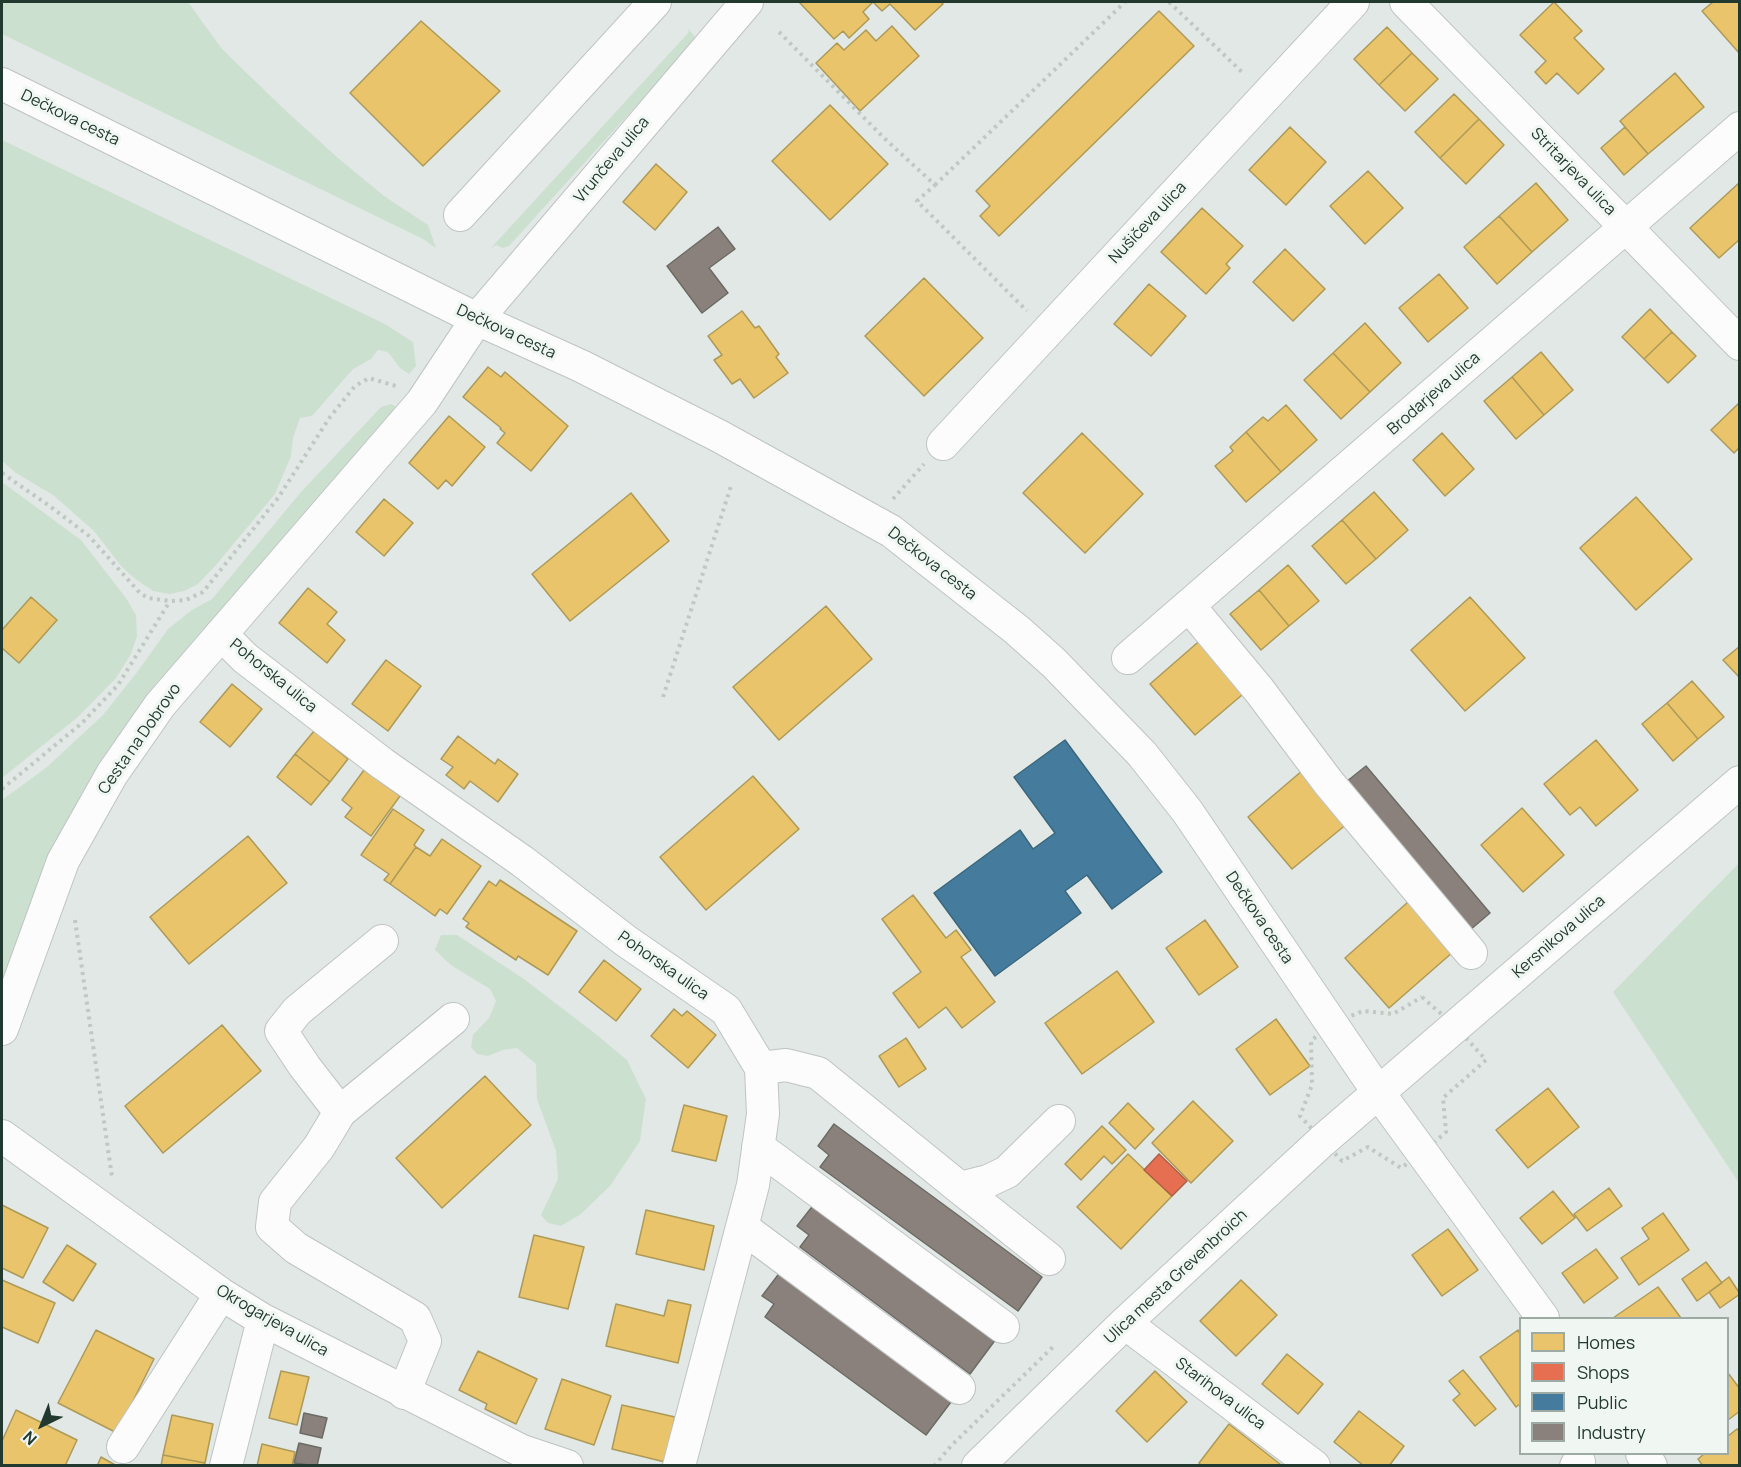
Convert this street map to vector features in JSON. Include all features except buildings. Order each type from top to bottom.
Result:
[{"type":"street","points":[[460,214],[655,2]]},
{"type":"street","name":"Vrunčeva ulica","points":[[477,319],[745,2]]},
{"type":"street","name":"Nušičeva ulica","points":[[943,444],[1353,2]]},
{"type":"street","name":"Stritarjeva ulica","points":[[1406,2],[1740,344]]},
{"type":"street","name":"Dečkova cesta","points":[[2,84],[477,319],[581,366],[719,436],[891,531],[1017,630],[1053,663],[1142,754],[1187,811],[1378,1092],[1541,1317]]},
{"type":"street","name":"Brodarjeva ulica","points":[[1128,658],[1740,128]]},
{"type":"street","name":"Cesta na Dobrovo","points":[[2,1029],[63,861],[112,774],[160,705],[422,402],[477,319]]},
{"type":"street","points":[[1189,606],[1259,690],[1328,782],[1471,953]]},
{"type":"street","name":"Pohorska ulica","points":[[221,634],[245,658],[383,764],[522,861],[626,941],[726,1010],[761,1068],[763,1114],[753,1185],[679,1466]]},
{"type":"street","name":"Kersnikova ulica","points":[[1378,1092],[1740,782]]},
{"type":"street","points":[[340,1112],[304,1067],[281,1031],[297,1011],[382,942]]},
{"type":"street","points":[[404,1393],[425,1341],[415,1318],[296,1248],[272,1227],[275,1202],[319,1148],[340,1112],[453,1019]]},
{"type":"street","points":[[761,1068],[786,1065],[818,1073],[1050,1259]]},
{"type":"street","name":"Ulica mesta Grevenbroich","points":[[978,1466],[1125,1323],[1378,1092]]},
{"type":"street","points":[[960,1188],[988,1181],[1007,1172],[1059,1121]]},
{"type":"street","name":"Okrogarjeva ulica","points":[[2,1136],[221,1294],[263,1320],[404,1393],[522,1450],[567,1466]]},
{"type":"street","points":[[758,1147],[1003,1327]]},
{"type":"street","points":[[742,1227],[959,1388]]},
{"type":"street","points":[[123,1447],[221,1294]]},
{"type":"street","points":[[226,1466],[263,1320]]},
{"type":"street","name":"Starihova ulica","points":[[1125,1323],[1314,1466]]},
{"type":"path","points":[[1047,331],[917,201],[1125,2]]},
{"type":"path","points":[[1169,2],[1266,96]]},
{"type":"path","points":[[779,32],[884,138],[935,185]]},
{"type":"path","points":[[2,473],[89,536],[140,593],[148,598],[186,600],[203,592],[278,498],[330,417],[355,386],[369,378],[396,386],[422,402]]},
{"type":"path","points":[[874,521],[943,444]]},
{"type":"path","points":[[663,697],[732,483]]},
{"type":"path","points":[[2,789],[82,723],[118,685],[171,601]]},
{"type":"path","points":[[74,913],[113,1181]]},
{"type":"green space","points":[[2,2],[188,2],[222,49],[284,109],[384,196],[428,225],[436,248],[423,239],[2,34]]},
{"type":"green space","points":[[688,29],[694,35],[694,42],[509,246],[503,248],[496,245],[490,249],[689,32]]},
{"type":"green space","points":[[2,140],[385,324],[413,342],[416,366],[409,374],[400,368],[388,352],[378,350],[371,359],[353,369],[312,416],[300,418],[293,438],[291,456],[275,494],[216,565],[198,584],[184,591],[170,594],[153,591],[134,578],[121,566],[94,531],[53,495],[16,473],[2,461]]},
{"type":"green space","points":[[391,404],[396,410],[209,626],[2,985],[2,800],[47,767],[103,715],[168,629],[192,610],[212,599],[301,492],[381,407]]},
{"type":"green space","points":[[2,482],[81,540],[126,598],[136,615],[137,636],[131,654],[116,678],[78,717],[2,778]]},
{"type":"green space","points":[[1739,863],[1739,1183],[1613,992]]},
{"type":"green space","points":[[441,935],[457,935],[524,979],[597,1035],[627,1060],[646,1099],[640,1141],[610,1186],[581,1214],[561,1226],[548,1223],[541,1215],[558,1179],[556,1151],[537,1099],[536,1064],[517,1048],[488,1056],[477,1054],[471,1047],[473,1035],[489,1018],[496,1001],[490,989],[451,965],[435,950]]}]
